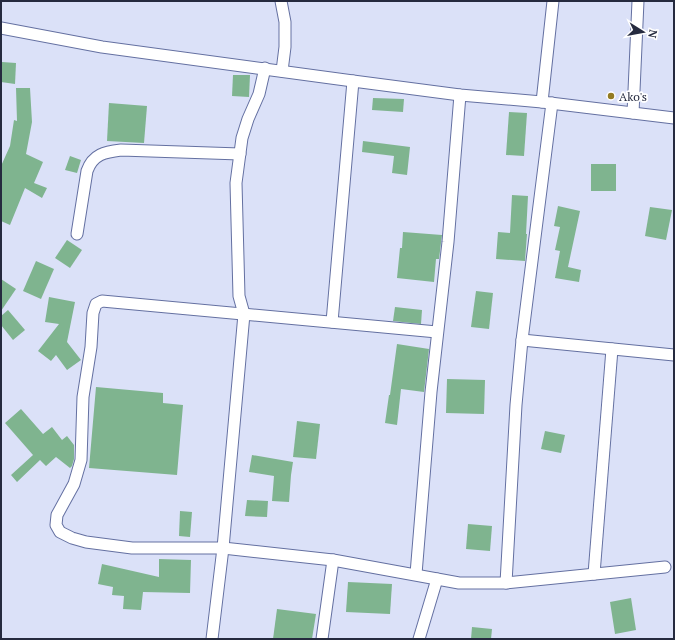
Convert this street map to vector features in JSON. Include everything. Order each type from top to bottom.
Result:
[{"type":"street","points":[[281,1],[285,22],[285,47],[282,71]]},
{"type":"street","points":[[506,583],[516,405],[547,102],[553,1]]},
{"type":"street","points":[[632,113],[638,1]]},
{"type":"street","points":[[1,28],[102,47],[266,68],[353,81],[460,95],[547,102],[674,118]]},
{"type":"street","points":[[212,639],[223,548],[244,314],[239,296],[236,183],[242,138],[248,119],[260,94],[266,68]]},
{"type":"street","points":[[332,322],[353,81]]},
{"type":"street","points":[[416,574],[431,392],[448,242],[460,95]]},
{"type":"street","points":[[76,234],[87,171],[90,164],[97,156],[108,151],[121,150],[240,154]]},
{"type":"street","points":[[437,332],[102,301],[96,304],[93,312],[91,347],[84,397],[81,460],[74,484],[57,515],[56,525],[60,532],[72,538],[86,542],[132,548],[223,548],[333,560],[459,583],[506,583],[665,567]]},
{"type":"street","points":[[522,340],[674,355]]},
{"type":"street","points":[[594,574],[612,349]]},
{"type":"street","points":[[322,639],[333,560]]},
{"type":"street","points":[[419,639],[437,579]]},
{"type":"building","points":[[2,62],[16,63],[15,84],[1,82]]},
{"type":"building","points":[[233,75],[250,75],[249,97],[232,96]]},
{"type":"building","points":[[16,88],[30,88],[32,122],[26,154],[43,162],[34,183],[47,188],[42,198],[25,188],[10,225],[1,221],[1,166],[10,146],[14,120],[17,121]]},
{"type":"building","points":[[373,98],[404,99],[403,112],[372,110]]},
{"type":"building","points":[[109,103],[147,106],[144,143],[107,141]]},
{"type":"building","points":[[509,112],[527,113],[524,156],[506,155]]},
{"type":"building","points":[[363,141],[410,147],[407,175],[392,173],[394,156],[362,152]]},
{"type":"building","points":[[70,156],[81,160],[77,173],[65,170]]},
{"type":"building","points":[[591,164],[616,164],[616,191],[591,191]]},
{"type":"building","points":[[512,195],[528,196],[525,261],[496,259],[498,232],[510,233]]},
{"type":"building","points":[[558,206],[580,211],[568,267],[581,270],[579,282],[555,278],[560,251],[555,250],[560,227],[554,226]]},
{"type":"building","points":[[650,207],[672,210],[666,240],[645,236]]},
{"type":"building","points":[[403,232],[442,235],[439,259],[436,259],[434,282],[397,278]]},
{"type":"building","points":[[67,240],[82,250],[70,268],[55,258]]},
{"type":"building","points":[[36,261],[54,269],[41,299],[23,291]]},
{"type":"building","points":[[1,279],[16,289],[1,311]]},
{"type":"building","points":[[476,291],[493,293],[489,329],[471,327]]},
{"type":"building","points":[[49,297],[75,302],[67,342],[81,360],[67,370],[56,355],[51,361],[38,351],[59,324],[45,322]]},
{"type":"building","points":[[395,307],[422,310],[421,324],[393,321]]},
{"type":"building","points":[[8,310],[25,330],[13,340],[1,325],[1,316]]},
{"type":"building","points":[[397,344],[429,349],[424,392],[401,389],[397,425],[385,423]]},
{"type":"building","points":[[447,379],[485,380],[484,414],[446,413]]},
{"type":"building","points":[[96,387],[163,393],[163,403],[183,405],[177,475],[89,468]]},
{"type":"building","points":[[21,409],[43,434],[52,427],[62,440],[67,436],[74,445],[74,459],[70,468],[56,457],[46,466],[40,460],[17,482],[11,475],[33,455],[5,423]]},
{"type":"building","points":[[297,421],[320,424],[316,459],[293,457]]},
{"type":"building","points":[[545,431],[565,435],[561,453],[541,449]]},
{"type":"building","points":[[252,455],[293,462],[289,502],[272,501],[274,476],[249,472]]},
{"type":"building","points":[[247,500],[268,501],[267,517],[245,516]]},
{"type":"building","points":[[180,511],[192,512],[190,537],[179,536]]},
{"type":"building","points":[[468,524],[492,526],[490,551],[466,549]]},
{"type":"building","points":[[159,559],[191,560],[190,593],[143,592],[141,610],[123,609],[124,596],[112,595],[113,587],[98,584],[102,564],[159,577]]},
{"type":"building","points":[[348,582],[392,584],[390,614],[346,612]]},
{"type":"building","points":[[631,598],[636,630],[615,634],[610,602]]},
{"type":"building","points":[[277,609],[316,614],[312,639],[273,639]]},
{"type":"building","points":[[472,627],[492,629],[491,639],[471,639]]},
{"type":"place","name":"Ako's","points":[[611,96]]}]
